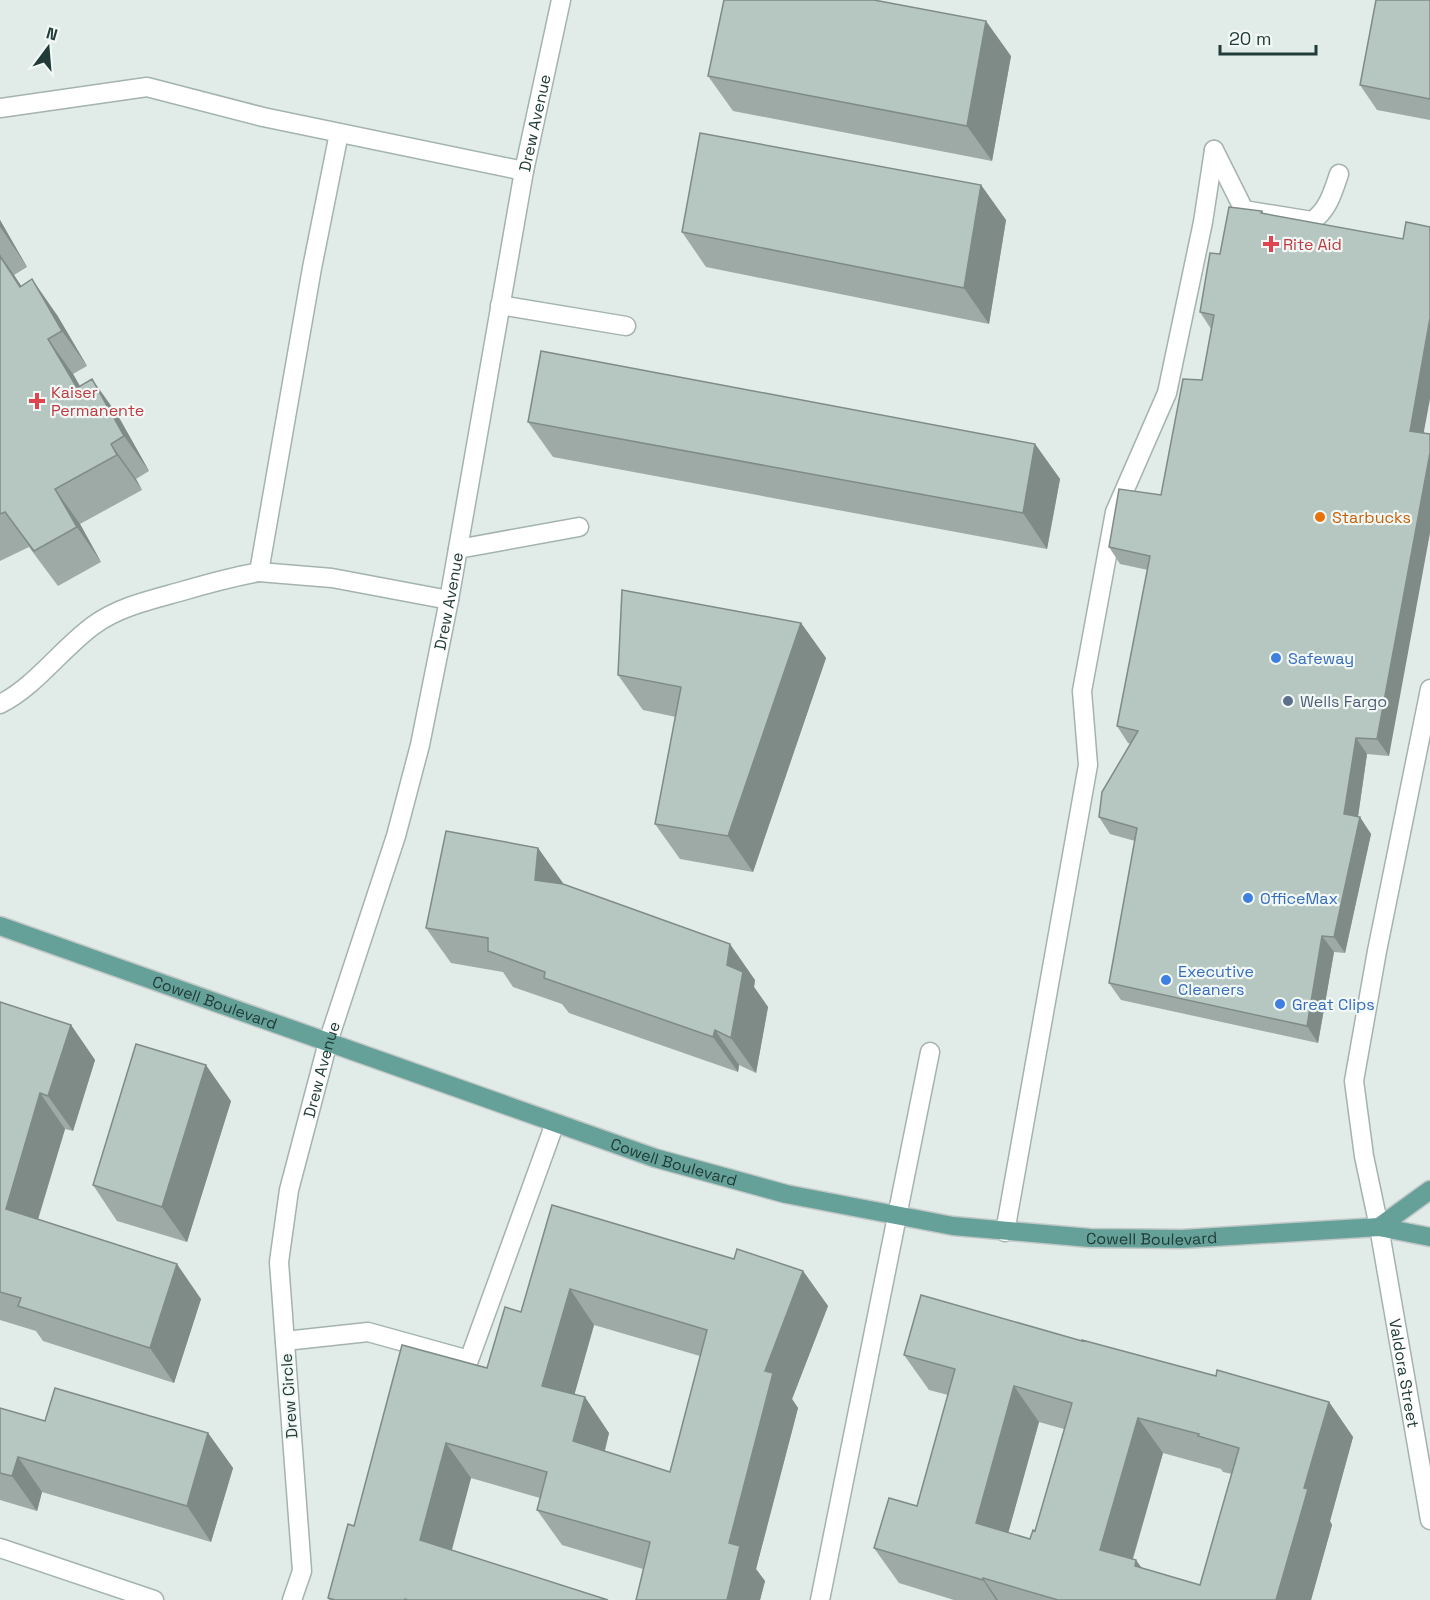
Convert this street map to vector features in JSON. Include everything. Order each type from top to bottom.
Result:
[{"type":"main road","name":"Cowell Boulevard","points":[[0,926],[655,1158],[786,1194],[953,1226],[1090,1239],[1182,1239],[1379,1227],[1430,1236]]},
{"type":"main road","points":[[1379,1227],[1430,1190]]},
{"type":"street","name":"Drew Avenue","points":[[289,1190],[328,1042],[396,836],[420,745],[449,600],[524,171],[561,0]]},
{"type":"street","points":[[0,108],[147,87],[263,117],[524,171]]},
{"type":"street","points":[[259,572],[312,268],[339,133]]},
{"type":"street","points":[[1005,1232],[1088,765],[1082,691],[1115,512],[1167,393],[1203,222],[1214,150],[1244,210],[1312,221],[1322,215],[1340,174]]},
{"type":"street","points":[[500,305],[627,326]]},
{"type":"street","points":[[458,549],[579,527]]},
{"type":"street","points":[[0,704],[16,696],[63,650],[96,623],[133,604],[233,577],[259,572],[332,578],[449,600]]},
{"type":"street","name":"Valdora Street","points":[[1430,689],[1377,951],[1354,1081],[1364,1156],[1379,1227],[1430,1520]]},
{"type":"street","points":[[820,1600],[930,1052]]},
{"type":"street","points":[[285,1341],[368,1332],[469,1360],[555,1123]]},
{"type":"street","name":"Drew Circle","points":[[289,1190],[279,1262],[302,1571],[292,1600]]},
{"type":"street","points":[[0,1548],[154,1600]]},
{"type":"building","points":[[724,0],[874,0],[986,21],[967,126],[708,76]]},
{"type":"building","points":[[1376,0],[1430,0],[1430,99],[1360,85]]},
{"type":"building","points":[[700,133],[981,185],[964,288],[682,232]]},
{"type":"building","points":[[1229,207],[1262,211],[1261,213],[1403,239],[1406,222],[1430,227],[1430,318],[1410,431],[1430,434],[1430,453],[1377,739],[1356,738],[1344,814],[1360,817],[1334,937],[1322,936],[1307,1026],[1109,983],[1137,828],[1099,817],[1102,792],[1138,731],[1117,726],[1150,556],[1109,547],[1119,489],[1161,495],[1183,379],[1202,380],[1214,315],[1200,312],[1210,253],[1220,254]]},
{"type":"building","name":"Kaiser Permanente","points":[[0,256],[20,287],[32,279],[62,331],[48,339],[77,388],[92,379],[124,436],[111,444],[117,455],[55,489],[77,527],[34,551],[5,512],[0,514]]},
{"type":"building","points":[[541,351],[1035,444],[1023,513],[528,422]]},
{"type":"building","points":[[622,590],[801,623],[728,836],[655,824],[681,687],[618,675]]},
{"type":"building","points":[[446,831],[538,848],[535,880],[563,884],[730,944],[727,965],[743,972],[731,1038],[715,1030],[713,1037],[544,978],[545,972],[488,951],[488,938],[426,928]]},
{"type":"building","points":[[0,1002],[71,1025],[48,1096],[40,1093],[6,1209],[177,1264],[150,1348],[18,1306],[21,1298],[0,1292]]},
{"type":"building","points":[[136,1044],[206,1065],[162,1207],[93,1185]]},
{"type":"building","points":[[552,1205],[734,1259],[737,1249],[803,1271],[765,1371],[773,1373],[729,1543],[740,1546],[727,1600],[636,1600],[650,1542],[537,1510],[547,1472],[446,1443],[420,1540],[608,1600],[335,1600],[328,1598],[348,1524],[354,1526],[402,1345],[487,1368],[505,1307],[521,1312]],"holes":[[[570,1289],[707,1330],[670,1472],[573,1441],[585,1397],[542,1386]]]},
{"type":"building","points":[[921,1295],[1082,1341],[1216,1376],[1217,1370],[1329,1402],[1304,1488],[1308,1489],[1276,1600],[1058,1600],[874,1548],[889,1498],[917,1506],[955,1369],[904,1355]],"holes":[[[1014,1386],[1072,1403],[1035,1531],[1033,1530],[1030,1539],[976,1523]],[[1138,1418],[1199,1434],[1198,1436],[1239,1448],[1200,1585],[1135,1566],[1136,1560],[1100,1550]]]},
{"type":"building","points":[[55,1388],[208,1433],[187,1506],[18,1457],[12,1476],[0,1473],[0,1408],[45,1421]]},
{"type":"place","name":"Rite Aid","points":[[1271,244]]},
{"type":"place","name":"Kaiser Permanente","points":[[37,401]]},
{"type":"place","name":"Starbucks","points":[[1320,517]]},
{"type":"place","name":"Safeway","points":[[1276,658]]},
{"type":"place","name":"Wells Fargo","points":[[1288,701]]},
{"type":"place","name":"OfficeMax","points":[[1248,898]]},
{"type":"place","name":"Executive Cleaners","points":[[1166,980]]},
{"type":"place","name":"Great Clips","points":[[1280,1004]]}]
